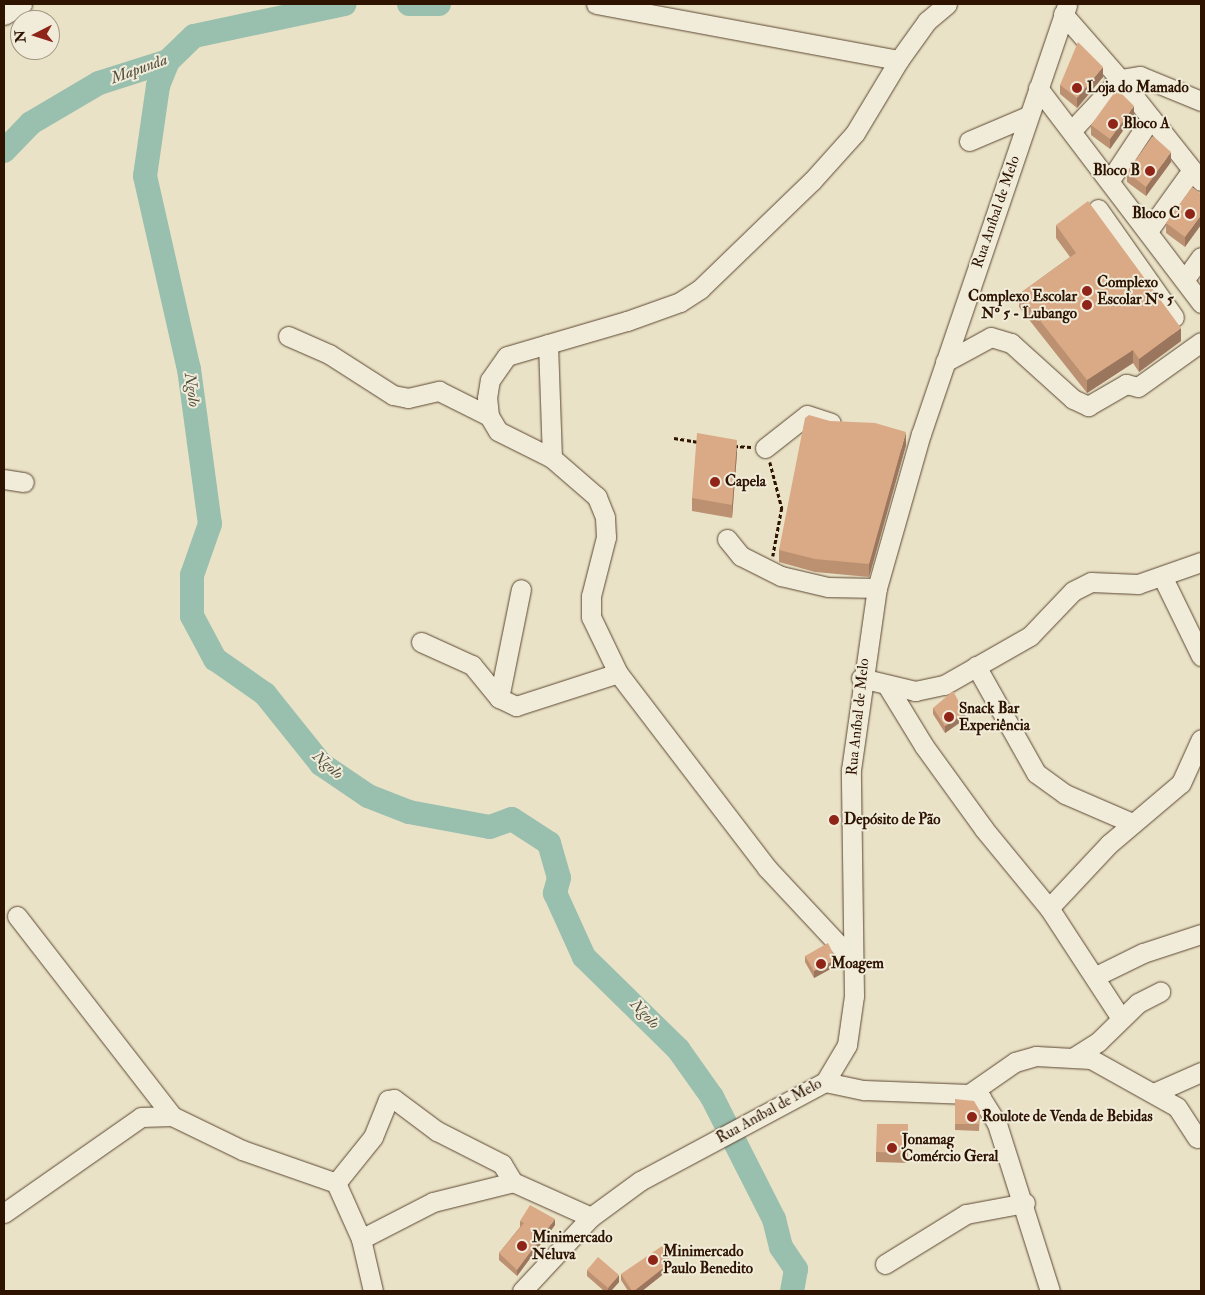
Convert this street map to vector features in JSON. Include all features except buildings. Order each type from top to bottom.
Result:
[{"type":"street","points":[[4,16],[22,4]]},
{"type":"street","points":[[596,4],[899,60]]},
{"type":"street","points":[[489,416],[490,380],[498,364],[507,356],[680,302],[700,289],[812,181],[855,133],[899,60],[927,21],[947,4]]},
{"type":"street","points":[[1065,9],[1197,175],[1148,231]]},
{"type":"street","name":"Rua Aníbal de Melo","points":[[522,1291],[591,1217],[640,1181],[825,1082],[846,1045],[854,996],[851,770],[861,678],[877,588],[911,434],[945,362],[1065,9]]},
{"type":"street","points":[[1072,130],[1120,79],[1140,76],[1201,101]]},
{"type":"street","points":[[1038,88],[1110,180],[1201,303]]},
{"type":"street","points":[[969,141],[1028,116]]},
{"type":"street","points":[[1110,180],[1151,118]]},
{"type":"street","points":[[1098,209],[1174,317]]},
{"type":"street","points":[[1185,280],[1201,257]]},
{"type":"street","points":[[1146,275],[1169,258]]},
{"type":"street","points":[[288,336],[329,354],[393,395],[408,398],[439,391],[489,416],[511,441],[552,458],[597,497],[605,517],[591,617],[618,673],[767,868],[853,960]]},
{"type":"street","points":[[945,362],[991,337],[1011,343],[1073,399],[1088,406],[1126,384],[1138,387],[1201,342]]},
{"type":"street","points":[[548,344],[552,458]]},
{"type":"street","points":[[765,448],[807,415],[847,423]]},
{"type":"street","points":[[4,479],[24,482]]},
{"type":"street","points":[[727,539],[741,556],[780,576],[828,587],[877,588]]},
{"type":"street","points":[[861,678],[915,691],[944,685],[1030,636],[1073,591],[1091,582],[1138,584],[1163,578],[1201,561]]},
{"type":"street","points":[[1163,578],[1201,656]]},
{"type":"street","points":[[499,698],[521,589]]},
{"type":"street","points":[[421,642],[472,665],[499,698],[516,706],[536,703],[618,673]]},
{"type":"street","points":[[976,666],[1036,773],[1066,794],[1132,823]]},
{"type":"street","points":[[888,686],[984,829],[1049,908],[1096,976],[1120,1016]]},
{"type":"street","points":[[1049,908],[1132,823],[1181,783],[1201,740]]},
{"type":"street","points":[[17,916],[172,1116],[242,1150],[336,1183],[361,1239],[373,1291]]},
{"type":"street","points":[[1096,976],[1143,953],[1201,934]]},
{"type":"street","points":[[1074,1056],[1098,1042],[1120,1016],[1160,992]]},
{"type":"street","points":[[969,1094],[1015,1062],[1036,1056],[1074,1056],[1090,1059],[1156,1092],[1177,1107],[1197,1138]]},
{"type":"street","points":[[1156,1092],[1201,1072]]},
{"type":"street","points":[[825,1082],[864,1090],[969,1094],[981,1098],[990,1110],[1025,1203],[1050,1291]]},
{"type":"street","points":[[336,1183],[372,1137],[388,1100],[394,1099],[437,1131],[502,1164],[513,1182],[591,1217]]},
{"type":"street","points":[[4,1213],[141,1117],[172,1116]]},
{"type":"street","points":[[361,1239],[432,1202],[513,1182]]},
{"type":"street","points":[[884,1264],[966,1214],[1025,1203]]},
{"type":"path","points":[[674,438],[705,442]]},
{"type":"path","points":[[723,444],[765,448],[782,508],[772,563]]},
{"type":"waterway","name":"Ngolo","points":[[4,151],[31,123],[99,83],[168,61],[194,36],[345,4]]},
{"type":"waterway","name":"Mapunda","points":[[409,4],[439,4]]},
{"type":"waterway","name":"Ngolo","points":[[168,61],[158,86],[145,176],[189,369],[210,524],[192,575],[192,616],[215,659],[265,694],[321,764],[368,796],[409,812],[490,827],[512,819],[549,843],[559,878],[555,893],[584,957],[678,1049],[712,1097],[774,1219],[781,1247],[796,1269],[792,1291]]},
{"type":"place","name":"Loja do Mamado","points":[[1077,88]]},
{"type":"place","name":"Bloco A","points":[[1113,124]]},
{"type":"place","name":"Bloco B","points":[[1150,171]]},
{"type":"place","name":"Bloco C","points":[[1190,214]]},
{"type":"place","name":"Complexo Escolar Nº 5","points":[[1087,291]]},
{"type":"place","name":"Complexo Escolar Nº 5 - Lubango","points":[[1087,305]]},
{"type":"place","name":"Capela","points":[[715,482]]},
{"type":"place","name":"Snack Bar Experiência","points":[[949,717]]},
{"type":"place","name":"Depósito de Pão","points":[[834,820]]},
{"type":"place","name":"Moagem","points":[[821,964]]},
{"type":"place","name":"Roulote de Venda de Bebidas","points":[[972,1117]]},
{"type":"place","name":"Jonamag Comércio Geral","points":[[892,1148]]},
{"type":"place","name":"Minimercado Neluva","points":[[522,1246]]},
{"type":"place","name":"Minimercado Paulo Benedito","points":[[653,1260]]}]
